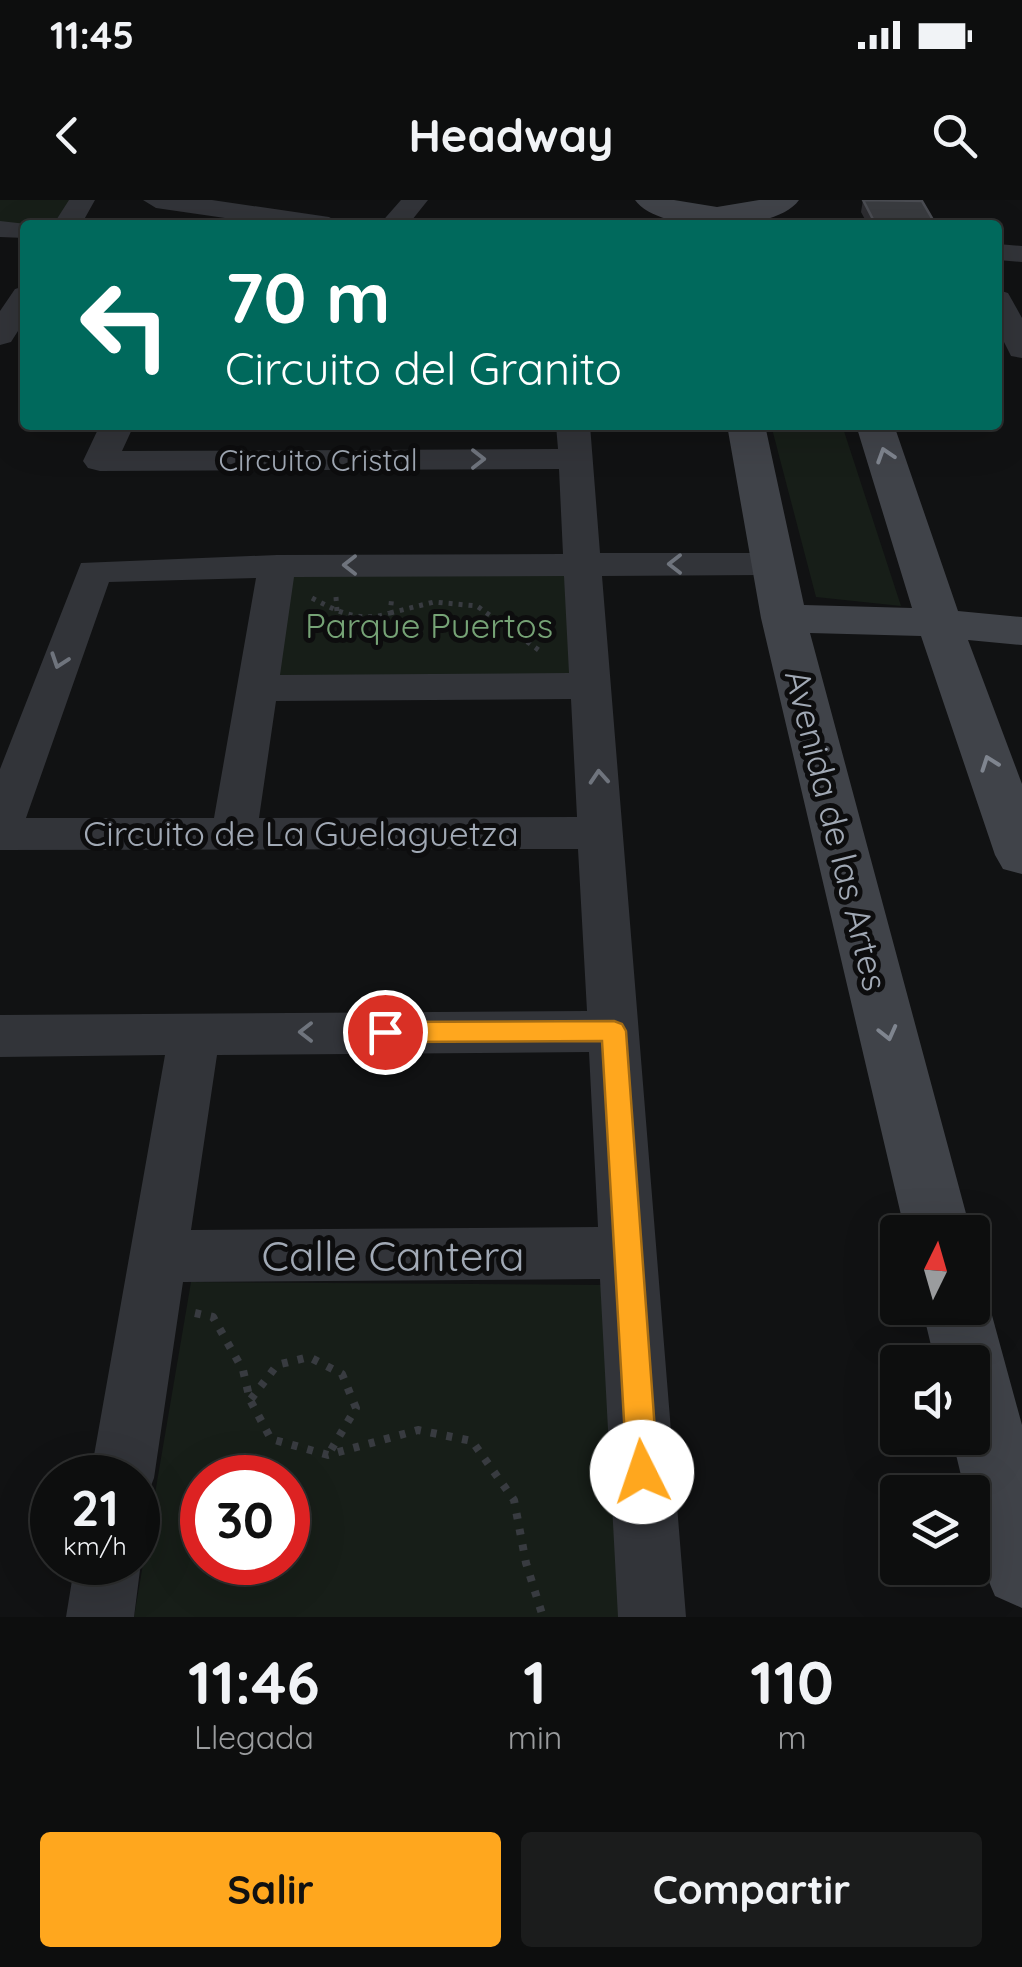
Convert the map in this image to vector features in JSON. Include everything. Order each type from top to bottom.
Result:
[{"type":"street","points":[[156,200],[214,217],[257,220]]},
{"type":"street","points":[[397,220],[415,200]]},
{"type":"street","points":[[623,200],[672,211],[745,215],[784,200]]},
{"type":"street","points":[[0,336],[20,303]]},
{"type":"street","points":[[1009,312],[1022,351]]},
{"type":"street","name":"Circuito Cristal","points":[[115,430],[100,461],[285,459],[574,442],[584,564]]},
{"type":"street","points":[[285,459],[293,430]]},
{"type":"street","name":"Avenida de las Artes","points":[[747,430],[784,618],[934,1215]]},
{"type":"street","points":[[877,430],[939,623],[1022,855]]},
{"type":"street","points":[[584,564],[652,1617]]},
{"type":"street","name":"Circuito de La Guelaguetza","points":[[602,833],[0,832],[94,571],[109,567],[772,564]]},
{"type":"street","points":[[234,834],[277,566]]},
{"type":"street","points":[[784,618],[939,623],[1022,631]]},
{"type":"street","points":[[257,688],[592,677]]},
{"type":"street","points":[[0,1036],[614,1031]]},
{"type":"street","points":[[126,1455],[195,1033]]},
{"type":"street","name":"Calle Cantera","points":[[154,1280],[628,1253]]},
{"type":"street","points":[[990,1443],[1022,1569]]},
{"type":"street","points":[[100,1617],[105,1585]]},
{"type":"path","points":[[390,613],[434,600],[473,604],[504,622],[520,644],[592,677]]},
{"type":"path","points":[[154,1280],[213,1316],[244,1370],[250,1400],[271,1440],[328,1455],[418,1430],[472,1441],[514,1500],[526,1563],[543,1617]]},
{"type":"path","points":[[250,1400],[277,1365],[309,1357],[342,1374],[356,1408],[328,1455]]},
{"type":"green space","points":[[0,200],[77,200],[65,220],[20,220],[20,226],[0,226]]},
{"type":"green space","points":[[772,430],[844,430],[901,606],[816,597]]},
{"type":"green space","name":"Parque Puertos","points":[[580,567],[588,684],[268,684],[284,571]]},
{"type":"green space","points":[[191,1282],[605,1285],[625,1617],[134,1617],[139,1585],[160,1585],[160,1464]]},
{"type":"building","points":[[863,200],[922,201],[933,220],[873,220]]},
{"type":"route","points":[[385,1032],[614,1031],[642,1472]]}]
